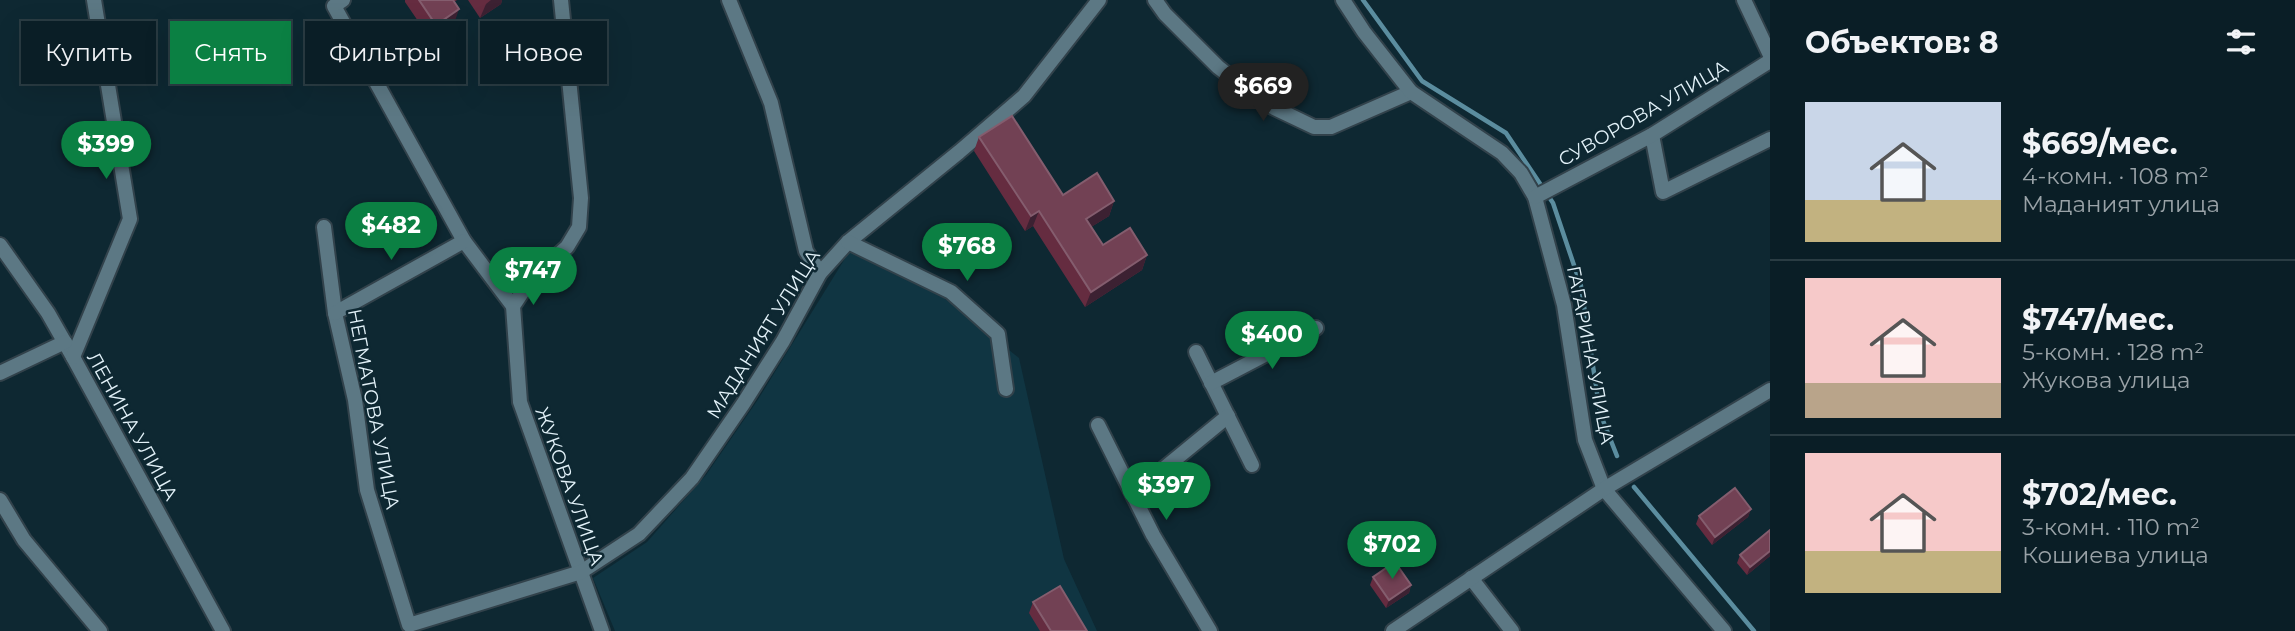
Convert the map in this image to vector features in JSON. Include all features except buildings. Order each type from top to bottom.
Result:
[{"type":"street","points":[[73,357],[130,219],[94,0]]},
{"type":"street","points":[[335,2],[464,242],[513,306],[531,279],[566,247],[579,227],[581,198],[561,0]]},
{"type":"street","points":[[729,0],[771,103],[806,251],[820,273]]},
{"type":"street","name":"МАДАНИЯТ УЛИЦА","points":[[581,572],[639,534],[692,478],[763,373],[820,273],[848,242],[1024,96],[1099,0]]},
{"type":"street","points":[[1155,0],[1218,67],[1264,103],[1314,127],[1331,127],[1411,92]]},
{"type":"street","name":"ГАГАРИНА УЛИЦА","points":[[1343,0],[1364,32],[1411,92],[1502,153],[1521,173],[1535,197],[1564,304],[1585,440],[1604,489],[1724,631]]},
{"type":"street","points":[[1744,0],[1770,55]]},
{"type":"street","name":"СУВОРОВА УЛИЦА","points":[[1535,197],[1651,135],[1770,61]]},
{"type":"street","points":[[1651,135],[1663,192],[1770,139]]},
{"type":"street","name":"НЕГМАТОВА УЛИЦА","points":[[324,227],[335,313],[355,400],[368,490],[409,625],[581,572]]},
{"type":"street","points":[[335,313],[464,242]]},
{"type":"street","points":[[848,242],[951,292],[998,334],[1006,389]]},
{"type":"street","name":"ЛЕНИНА УЛИЦА","points":[[0,245],[65,342],[223,631]]},
{"type":"street","name":"ЖУКОВА УЛИЦА","points":[[513,306],[520,402],[602,631]]},
{"type":"street","points":[[1211,383],[1316,328]]},
{"type":"street","points":[[0,373],[65,342]]},
{"type":"street","points":[[1196,352],[1252,465]]},
{"type":"street","points":[[1392,631],[1604,489],[1770,390]]},
{"type":"street","points":[[1133,494],[1228,416]]},
{"type":"street","points":[[1098,425],[1153,535],[1210,631]]},
{"type":"street","points":[[0,500],[24,540],[100,631]]},
{"type":"street","points":[[1471,578],[1512,631]]},
{"type":"shaded area","points":[[849,252],[944,298],[1019,358],[1064,559],[1097,631],[615,631],[593,578],[647,542],[706,475],[757,401]]},
{"type":"waterway","points":[[1363,0],[1422,81],[1506,133],[1553,203],[1581,286],[1600,413],[1617,456]]},
{"type":"waterway","points":[[1634,487],[1754,631]]}]
